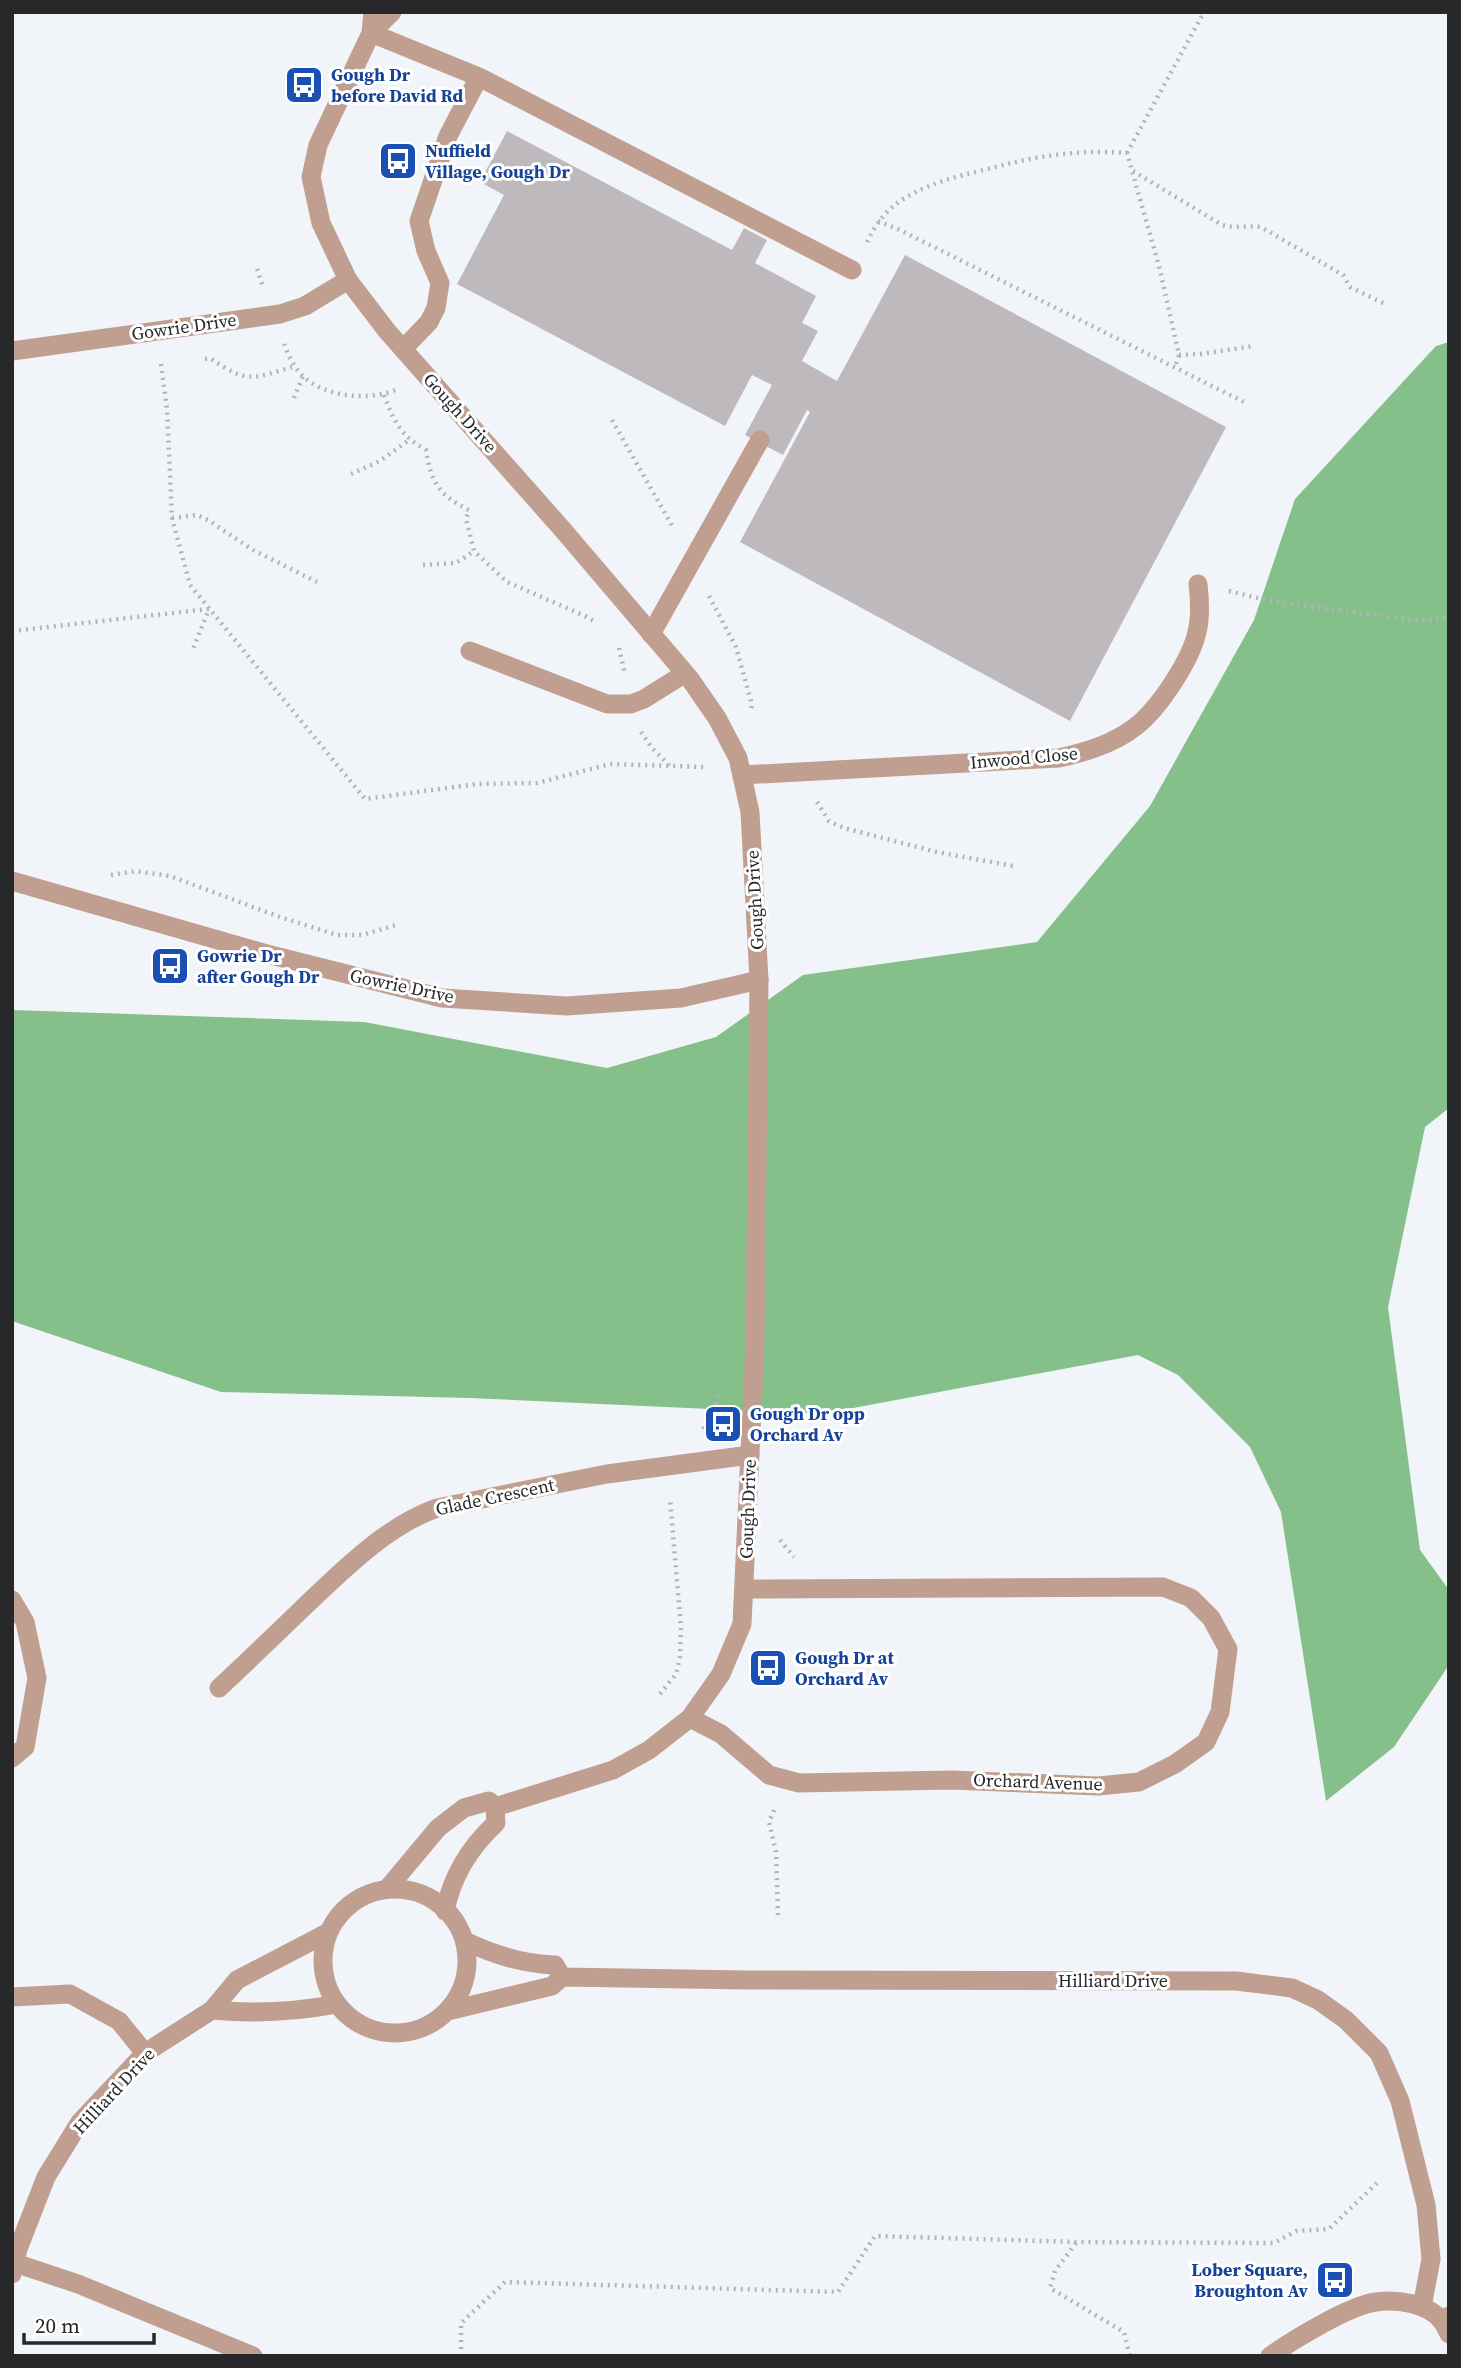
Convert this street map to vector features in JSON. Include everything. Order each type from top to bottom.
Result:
[{"type":"street","name":"Gough Drive","points":[[373,12],[371,33],[318,145],[311,177],[321,222],[348,280],[403,349],[563,530],[684,674],[717,718],[738,758],[750,811],[759,980],[755,1346],[742,1624],[721,1674],[690,1718],[649,1750],[613,1770],[495,1807],[489,1801],[464,1808],[438,1828],[387,1889]]},
{"type":"street","points":[[392,12],[371,33],[479,77],[852,270]]},
{"type":"street","points":[[403,349],[429,322],[436,308],[440,284],[426,251],[419,221],[448,136],[479,77]]},
{"type":"street","name":"Gowrie Drive","points":[[12,351],[273,314],[305,306],[348,280]]},
{"type":"street","points":[[651,634],[760,440]]},
{"type":"street","name":"Inwood Close","points":[[742,775],[1059,758],[1110,742],[1135,728],[1154,710],[1182,668],[1197,635],[1201,608],[1198,584]]},
{"type":"street","points":[[470,651],[607,704],[631,704],[644,699],[684,674]]},
{"type":"street","name":"Gowrie Drive","points":[[12,881],[255,951],[442,998],[567,1006],[681,998],[706,990],[759,980]]},
{"type":"street","name":"Glade Crescent","points":[[219,1688],[330,1582],[414,1516],[437,1508],[607,1474],[750,1455]]},
{"type":"street","name":"Orchard Avenue","points":[[690,1718],[721,1734],[769,1775],[799,1783],[952,1780],[1098,1786],[1139,1782],[1175,1763],[1206,1742],[1220,1712],[1228,1649],[1211,1618],[1191,1598],[1163,1587],[744,1589]]},
{"type":"street","points":[[12,1600],[25,1622],[37,1678],[25,1747],[12,1758]]},
{"type":"street","points":[[445,1911],[449,1892],[460,1866],[496,1824],[495,1807]]},
{"type":"street","points":[[387,1889],[412,1891],[435,1901],[454,1918],[465,1941],[468,1966],[462,1991],[448,2011],[428,2026],[403,2034],[379,2032],[355,2022],[337,2004],[326,1982],[323,1957],[329,1932],[342,1912],[363,1896],[387,1889]]},
{"type":"street","name":"Hilliard Drive","points":[[14,2269],[18,2249],[41,2189],[80,2122],[145,2053],[212,2010],[237,1980],[329,1932]]},
{"type":"street","name":"Hilliard Drive","points":[[465,1941],[495,1955],[536,1964],[555,1965],[562,1977]]},
{"type":"street","name":"Hilliard Drive","points":[[448,2011],[552,1986],[562,1977],[1236,1981],[1292,1988],[1318,2000],[1346,2020],[1379,2053],[1400,2101],[1426,2205],[1431,2259],[1422,2307]]},
{"type":"street","points":[[12,1997],[70,1994],[120,2021],[145,2053]]},
{"type":"street","points":[[212,2010],[248,2014],[308,2010],[337,2004]]},
{"type":"street","points":[[14,2269],[78,2284],[253,2356]]},
{"type":"street","points":[[1270,2356],[1336,2318],[1374,2302],[1401,2301],[1422,2307],[1446,2323]]},
{"type":"path","points":[[1175,366],[1179,355],[1160,270],[1127,153],[1204,12]]},
{"type":"path","points":[[1127,153],[1092,150],[1061,153],[1020,160],[943,180],[903,199],[878,221],[1244,401]]},
{"type":"path","points":[[1133,171],[1222,225],[1233,228],[1250,225],[1261,227],[1343,275],[1350,287],[1385,304]]},
{"type":"path","points":[[257,269],[288,354],[303,376],[324,390],[360,396],[384,396],[428,377]]},
{"type":"path","points":[[1179,355],[1254,346]]},
{"type":"path","points":[[197,360],[209,358],[231,373],[251,378],[296,366]]},
{"type":"path","points":[[148,366],[173,363]]},
{"type":"path","points":[[294,398],[303,376]]},
{"type":"path","points":[[384,396],[393,420],[409,440],[426,450],[429,471],[448,499],[469,510],[466,519],[474,551],[507,582],[585,615],[602,626]]},
{"type":"path","points":[[351,474],[380,461],[409,440]]},
{"type":"path","points":[[172,518],[197,515],[253,550],[317,582]]},
{"type":"path","points":[[423,565],[456,563],[474,551]]},
{"type":"path","points":[[1198,584],[1270,601],[1421,621],[1449,617]]},
{"type":"path","points":[[12,631],[209,609],[193,649]]},
{"type":"path","points":[[618,645],[640,731],[670,766]]},
{"type":"path","points":[[802,772],[829,821],[844,828],[937,852],[1013,866]]},
{"type":"path","points":[[104,876],[136,871],[170,876],[337,935],[362,935],[396,925]]},
{"type":"path","points":[[700,1434],[711,1417],[719,1394]]},
{"type":"path","points":[[660,1694],[676,1674],[681,1657],[670,1498]]},
{"type":"path","points":[[778,1534],[780,1542],[790,1554],[802,1562]]},
{"type":"path","points":[[778,1916],[776,1852],[769,1822],[779,1799]]},
{"type":"path","points":[[461,2356],[461,2323],[505,2282],[838,2292],[875,2236],[1077,2242],[1274,2243],[1296,2231],[1329,2229],[1377,2183]]},
{"type":"path","points":[[1077,2242],[1055,2271],[1050,2288],[1124,2332],[1130,2356]]},
{"type":"green space","points":[[1449,342],[1449,1108],[1425,1127],[1388,1307],[1420,1550],[1449,1590],[1449,1665],[1394,1747],[1326,1801],[1281,1512],[1250,1447],[1178,1375],[1138,1355],[821,1414],[470,1398],[221,1392],[12,1321],[12,1010],[364,1022],[607,1068],[716,1037],[803,975],[1037,942],[1150,806],[1254,620],[1295,499],[1436,346]]},
{"type":"building","points":[[507,131],[732,250],[744,228],[767,240],[755,263],[816,296],[802,323],[818,331],[802,361],[837,381],[905,255],[1226,427],[1070,721],[740,542],[810,412],[807,410],[783,455],[745,435],[772,385],[752,375],[725,426],[457,284],[504,195],[480,182]]},
{"type":"place","name":"Gough Dr before David Rd","points":[[304,85]]},
{"type":"place","name":"Nuffield Village, Gough Dr","points":[[398,161]]},
{"type":"place","name":"Gowrie Dr after Gough Dr","points":[[170,966]]},
{"type":"place","name":"Gough Dr opp Orchard Av","points":[[723,1424]]},
{"type":"place","name":"Gough Dr at Orchard Av","points":[[768,1668]]},
{"type":"place","name":"Lober Square, Broughton Av","points":[[1335,2280]]}]
